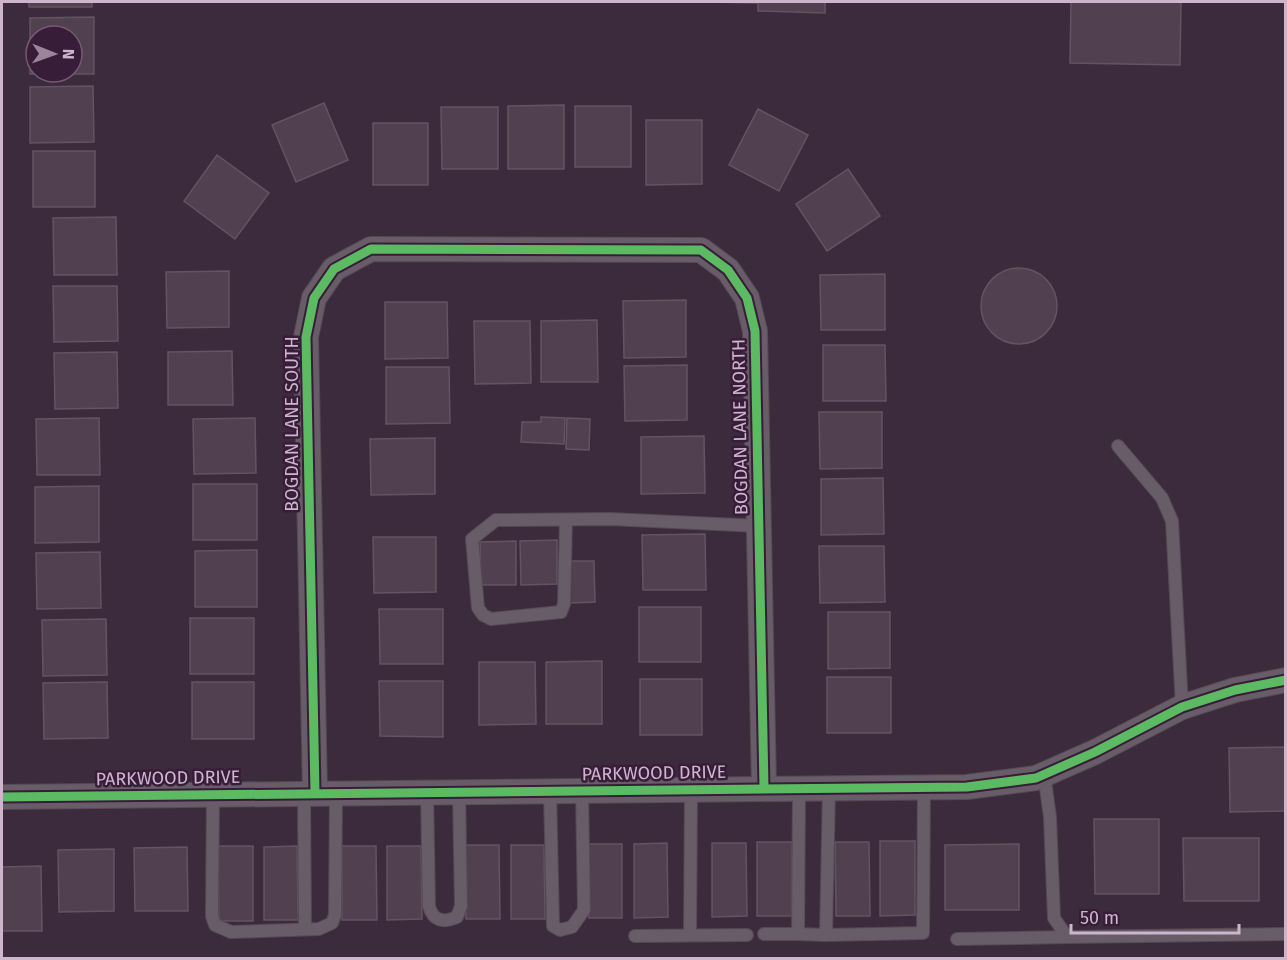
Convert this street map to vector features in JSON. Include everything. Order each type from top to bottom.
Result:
[{"type":"street","name":"BOGDAN LANE SOUTH","points":[[318,793],[306,337],[314,298],[334,269],[371,249],[536,249]]},
{"type":"street","name":"BOGDAN LANE NORTH","points":[[536,249],[701,250],[728,270],[747,298],[755,331],[764,788]]},
{"type":"street","name":"PARKWOOD DRIVE","points":[[2,797],[967,787],[1036,778],[1095,752],[1182,707],[1235,690],[1286,680]]},
{"type":"lane","points":[[1118,446],[1162,498],[1172,521],[1182,707]]},
{"type":"lane","points":[[566,520],[564,604],[561,612],[491,619],[483,615],[478,608],[472,539],[496,520],[610,519],[759,526]]},
{"type":"lane","points":[[1044,774],[1050,817],[1054,918],[1067,937]]},
{"type":"lane","points":[[798,934],[799,788]]},
{"type":"lane","points":[[826,935],[829,788]]},
{"type":"lane","points":[[764,934],[923,933],[924,788]]},
{"type":"lane","points":[[690,935],[691,789]]},
{"type":"lane","points":[[550,790],[553,926],[560,930],[572,927],[584,910],[582,790]]},
{"type":"lane","points":[[427,792],[429,906],[431,915],[437,920],[445,921],[457,917],[461,906],[459,791]]},
{"type":"lane","points":[[305,929],[318,793]]},
{"type":"lane","points":[[213,794],[212,916],[215,925],[231,932],[305,929],[327,927],[332,923],[335,915],[318,793]]},
{"type":"lane","points":[[957,939],[1286,934]]},
{"type":"lane","points":[[635,936],[747,935]]},
{"type":"building","points":[[29,2],[92,2],[92,7],[29,7]]},
{"type":"building","points":[[708,2],[825,2],[825,13],[758,11],[758,3]]},
{"type":"building","points":[[1071,2],[1181,2],[1180,65],[1070,63]]},
{"type":"building","points":[[94,17],[94,74],[84,74],[84,24],[30,24],[30,18]]},
{"type":"building","points":[[93,86],[94,142],[30,143],[30,87]]},
{"type":"building","points":[[324,103],[348,160],[296,182],[272,125]]},
{"type":"building","points":[[564,105],[564,169],[508,169],[508,106]]},
{"type":"building","points":[[575,106],[631,106],[631,167],[575,167]]},
{"type":"building","points":[[441,107],[498,107],[498,169],[442,169]]},
{"type":"building","points":[[758,109],[808,135],[779,191],[729,165]]},
{"type":"building","points":[[646,120],[702,120],[702,184],[646,185]]},
{"type":"building","points":[[373,123],[428,123],[428,185],[373,185]]},
{"type":"building","points":[[33,151],[95,151],[95,207],[33,207]]},
{"type":"building","points":[[217,155],[269,193],[235,239],[184,201]]},
{"type":"building","points":[[848,169],[880,216],[827,251],[796,204]]},
{"type":"building","points":[[116,217],[117,275],[54,275],[53,218]]},
{"type":"building","points":[[1019,268],[1034,271],[1046,279],[1054,291],[1057,306],[1054,321],[1046,333],[1034,341],[1019,344],[1004,341],[992,333],[984,321],[981,306],[984,291],[992,279],[1004,271]]},
{"type":"building","points":[[229,271],[229,327],[167,328],[166,272]]},
{"type":"building","points":[[885,274],[885,330],[821,330],[820,275]]},
{"type":"building","points":[[53,286],[117,286],[118,341],[54,342]]},
{"type":"building","points":[[686,300],[686,357],[624,358],[623,301]]},
{"type":"building","points":[[385,302],[447,302],[448,358],[385,359]]},
{"type":"building","points":[[597,320],[598,382],[541,382],[541,321]]},
{"type":"building","points":[[474,321],[530,321],[531,383],[475,384]]},
{"type":"building","points":[[823,345],[885,345],[886,401],[823,401]]},
{"type":"building","points":[[232,351],[233,405],[168,405],[168,352]]},
{"type":"building","points":[[117,352],[118,408],[55,409],[54,353]]},
{"type":"building","points":[[687,365],[687,420],[625,421],[624,366]]},
{"type":"building","points":[[386,367],[449,367],[450,423],[386,424]]},
{"type":"building","points":[[819,412],[882,412],[882,468],[820,469]]},
{"type":"building","points":[[541,417],[565,418],[564,444],[521,442],[522,422],[541,422]]},
{"type":"building","points":[[99,418],[100,475],[37,475],[36,419]]},
{"type":"building","points":[[255,418],[256,473],[194,474],[193,419]]},
{"type":"building","points":[[567,418],[590,419],[589,450],[566,449]]},
{"type":"building","points":[[704,436],[705,493],[641,494],[641,437]]},
{"type":"building","points":[[435,438],[435,494],[371,495],[370,439]]},
{"type":"building","points":[[883,478],[884,534],[821,535],[821,479]]},
{"type":"building","points":[[193,484],[257,484],[257,540],[193,540]]},
{"type":"building","points":[[99,486],[99,542],[35,543],[35,487]]},
{"type":"building","points":[[705,534],[706,590],[643,590],[642,535]]},
{"type":"building","points":[[373,537],[436,537],[436,592],[374,593]]},
{"type":"building","points":[[557,540],[557,584],[521,585],[520,541]]},
{"type":"building","points":[[516,541],[516,585],[481,585],[480,542]]},
{"type":"building","points":[[819,546],[884,546],[885,602],[820,603]]},
{"type":"building","points":[[257,550],[257,607],[195,607],[195,551]]},
{"type":"building","points":[[100,552],[101,608],[37,609],[36,553]]},
{"type":"building","points":[[570,561],[594,561],[595,602],[570,603]]},
{"type":"building","points":[[639,607],[701,607],[701,662],[639,662]]},
{"type":"building","points":[[379,609],[443,609],[443,664],[380,664]]},
{"type":"building","points":[[828,612],[890,612],[890,668],[828,669]]},
{"type":"building","points":[[190,618],[254,618],[254,674],[190,674]]},
{"type":"building","points":[[106,619],[107,675],[43,676],[42,620]]},
{"type":"building","points":[[602,661],[602,724],[546,724],[546,662]]},
{"type":"building","points":[[479,662],[535,662],[536,724],[479,725]]},
{"type":"building","points":[[827,677],[891,677],[891,733],[827,733]]},
{"type":"building","points":[[640,679],[702,679],[702,735],[640,735]]},
{"type":"building","points":[[379,681],[443,681],[443,737],[380,736]]},
{"type":"building","points":[[107,682],[108,738],[44,739],[43,683]]},
{"type":"building","points":[[192,682],[254,682],[254,739],[192,739]]},
{"type":"building","points":[[1286,747],[1286,811],[1230,812],[1229,748]]},
{"type":"building","points":[[1094,819],[1159,819],[1159,894],[1095,894]]},
{"type":"building","points":[[1183,838],[1259,838],[1259,901],[1184,901]]},
{"type":"building","points":[[880,841],[915,841],[915,915],[880,916]]},
{"type":"building","points":[[757,842],[792,842],[792,916],[757,916]]},
{"type":"building","points":[[835,842],[869,842],[870,916],[836,916]]},
{"type":"building","points":[[667,843],[668,917],[634,918],[634,844]]},
{"type":"building","points":[[712,843],[746,843],[747,916],[712,917]]},
{"type":"building","points":[[588,844],[622,844],[622,918],[589,918]]},
{"type":"building","points":[[1019,844],[1019,910],[945,910],[945,845]]},
{"type":"building","points":[[465,845],[499,845],[500,919],[466,919]]},
{"type":"building","points":[[511,845],[544,845],[545,919],[511,919]]},
{"type":"building","points":[[218,846],[253,846],[253,921],[219,921]]},
{"type":"building","points":[[297,846],[298,920],[264,920],[264,847]]},
{"type":"building","points":[[342,846],[376,846],[377,920],[342,920]]},
{"type":"building","points":[[387,846],[421,846],[422,919],[387,920]]},
{"type":"building","points":[[187,847],[188,911],[135,911],[134,848]]},
{"type":"building","points":[[114,849],[114,911],[59,912],[58,850]]},
{"type":"building","points":[[41,866],[42,931],[2,931],[2,867]]},
{"type":"cycle path","points":[[315,792],[306,337],[314,298],[334,269],[371,249],[701,250],[728,270],[747,298],[755,331],[764,788]]},
{"type":"cycle path","points":[[2,797],[967,787],[1036,778],[1095,752],[1182,707],[1235,690],[1286,680]]}]
